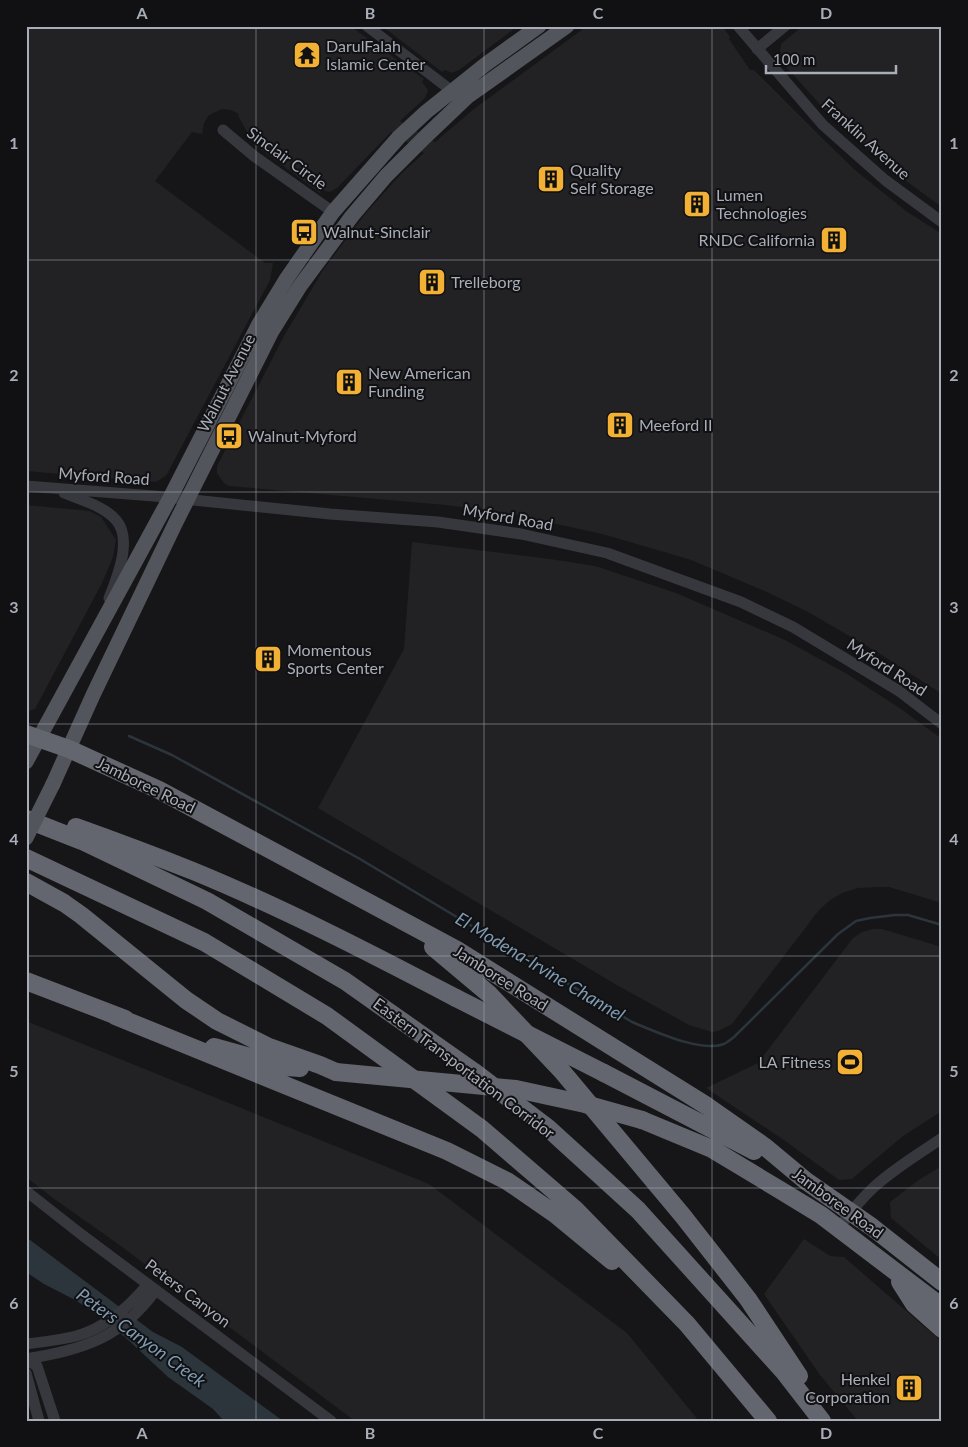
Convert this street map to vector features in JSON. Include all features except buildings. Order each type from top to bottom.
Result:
[{"type":"highway","name":"Jamboree Road","points":[[33,736],[69,749],[159,790],[456,950],[707,1106],[764,1146],[806,1181],[850,1213],[872,1226],[942,1282]]},
{"type":"highway","points":[[26,810],[194,872],[337,937],[736,1140],[806,1181]]},
{"type":"highway","name":"Eastern Transportation Corridor","points":[[26,819],[82,841],[207,901],[345,981],[473,1071],[548,1128],[638,1210],[784,1372],[822,1421]]},
{"type":"highway","points":[[26,858],[204,942],[327,1016],[482,1129],[574,1209],[687,1324],[768,1421]]},
{"type":"highway","points":[[26,882],[81,915],[186,1000],[217,1021],[269,1047],[336,1072]]},
{"type":"highway","points":[[388,913],[445,956],[490,994],[561,1070],[683,1216],[748,1299],[814,1399],[826,1421]]},
{"type":"highway","name":"Jamboree Road","points":[[26,981],[115,1016],[198,1043],[287,1066],[516,1089],[585,1104],[642,1120],[712,1148],[821,1215],[892,1271],[942,1307]]},
{"type":"highway","points":[[115,1016],[447,1151],[507,1181],[555,1214],[606,1256],[713,1354]]},
{"type":"highway","points":[[892,1271],[914,1304],[942,1329]]},
{"type":"main road","name":"Walnut Avenue","points":[[26,762],[33,736],[96,634],[170,498],[259,324],[287,278],[333,212],[399,137],[452,90],[539,26]]},
{"type":"main road","name":"Walnut Avenue","points":[[26,838],[187,500],[272,331],[300,286],[352,216],[386,176],[467,97],[567,26]]},
{"type":"street","points":[[367,26],[452,90]]},
{"type":"street","name":"Franklin Avenue","points":[[738,26],[822,125],[885,180],[942,222]]},
{"type":"street","points":[[756,49],[785,26]]},
{"type":"street","name":"Sinclair Circle","points":[[223,130],[254,156],[333,212]]},
{"type":"street","name":"Myford Road","points":[[26,486],[438,522],[521,534],[607,553],[741,602],[793,627],[899,691],[942,724]]},
{"type":"street","points":[[56,489],[99,508],[116,520],[124,534],[123,553],[118,575],[96,634]]},
{"type":"street","points":[[838,1229],[873,1188],[898,1168],[942,1138]]},
{"type":"street","name":"Peters Canyon","points":[[26,1190],[82,1235],[332,1421]]},
{"type":"street","points":[[26,1359],[66,1352],[104,1337],[128,1322],[138,1304],[152,1287]]},
{"type":"street","points":[[26,1344],[77,1336],[138,1304]]},
{"type":"street","points":[[26,1359],[37,1366],[54,1420]]},
{"type":"street","points":[[26,1372],[39,1421]]},
{"type":"shaded area","points":[[26,26],[350,26],[424,79],[422,82],[428,90],[425,98],[400,121],[435,142],[474,109],[587,26],[722,26],[750,70],[754,70],[855,170],[906,211],[942,234],[942,694],[877,652],[808,612],[767,592],[691,560],[671,554],[602,534],[507,513],[446,505],[229,486],[224,483],[217,473],[217,466],[284,336],[323,270],[365,214],[402,173],[424,153],[391,132],[337,188],[330,192],[322,190],[320,193],[255,145],[238,116],[239,114],[231,110],[222,109],[209,115],[204,123],[202,134],[192,132],[155,181],[265,263],[273,263],[270,280],[164,477],[156,482],[26,471]]},
{"type":"shaded area","points":[[382,26],[518,26],[459,70],[452,73],[445,70],[442,72]]},
{"type":"shaded area","points":[[803,26],[942,26],[942,207],[899,176],[834,120],[779,59],[781,44]]},
{"type":"shaded area","points":[[26,505],[90,511],[101,517],[116,540],[113,557],[102,583],[35,709],[26,712]]},
{"type":"shaded area","points":[[412,542],[595,566],[676,593],[785,640],[847,674],[901,709],[942,739],[942,903],[889,887],[858,888],[842,893],[819,910],[732,1024],[712,1032],[689,1025],[615,984],[318,808],[404,649]]},
{"type":"shaded area","points":[[882,929],[942,947],[942,1111],[903,1136],[852,1179],[839,1180],[781,1138],[706,1088],[758,1063],[853,938],[862,932]]},
{"type":"shaded area","points":[[26,1021],[429,1184],[627,1333],[699,1421],[355,1421],[26,1177]]},
{"type":"shaded area","points":[[942,1166],[942,1260],[891,1218],[890,1202],[920,1179]]},
{"type":"shaded area","points":[[804,1239],[830,1256],[844,1257],[942,1342],[942,1421],[858,1421],[820,1375],[764,1294]]},
{"type":"water","name":"Peters Canyon Creek","points":[[26,1237],[153,1332],[182,1347],[283,1421],[224,1421],[213,1409],[168,1377],[125,1337],[94,1313],[26,1272]]},
{"type":"waterway","name":"El Modena-Irvine Channel","points":[[129,736],[172,755],[360,859],[632,1022],[678,1040],[703,1046],[724,1044],[734,1037],[838,934],[856,921],[908,915],[942,925]]},
{"type":"place","name":"DarulFalah Islamic Center","points":[[307,55]]},
{"type":"place","name":"Quality Self Storage","points":[[551,179]]},
{"type":"place","name":"Lumen Technologies","points":[[697,204]]},
{"type":"place","name":"Walnut-Sinclair","points":[[304,232]]},
{"type":"place","name":"RNDC California","points":[[834,240]]},
{"type":"place","name":"Trelleborg","points":[[432,282]]},
{"type":"place","name":"New American Funding","points":[[349,382]]},
{"type":"place","name":"Meeford II","points":[[620,425]]},
{"type":"place","name":"Walnut-Myford","points":[[229,436]]},
{"type":"place","name":"Momentous Sports Center","points":[[268,659]]},
{"type":"place","name":"LA Fitness","points":[[850,1062]]},
{"type":"place","name":"Henkel Corporation","points":[[909,1388]]}]
